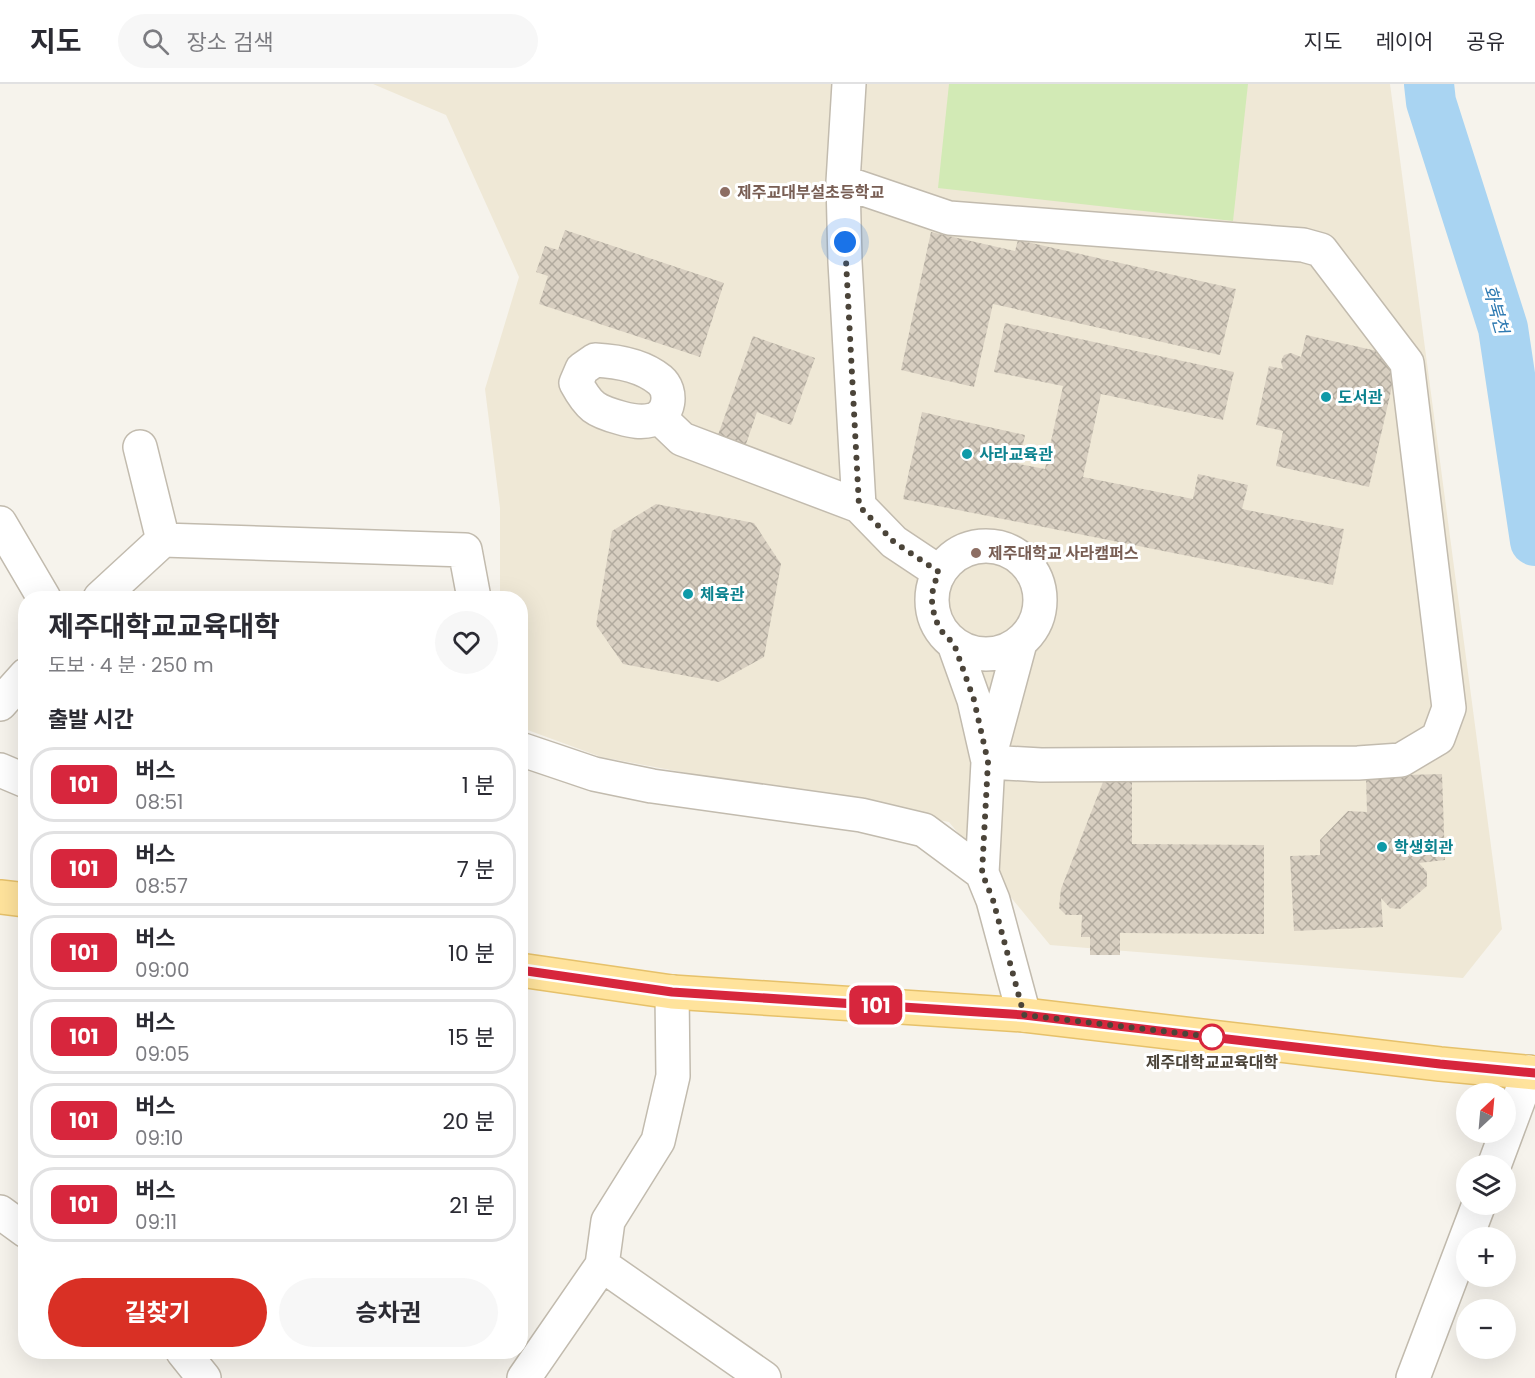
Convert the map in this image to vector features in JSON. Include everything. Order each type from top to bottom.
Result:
[{"type":"main road","points":[[0,897],[18,899]]},
{"type":"main road","points":[[528,971],[672,992],[1024,1015],[1428,1063],[1532,1072]]},
{"type":"street","points":[[849,84],[843,182],[845,262],[859,506]]},
{"type":"street","points":[[843,182],[949,218],[1304,245],[1321,250],[1407,363],[1449,708],[1438,738],[1401,760],[1358,763],[1041,765],[988,762]]},
{"type":"street","points":[[659,417],[682,439],[859,506],[894,542],[939,572]]},
{"type":"street","points":[[140,447],[163,540]]},
{"type":"street","points":[[0,523],[40,591]]},
{"type":"street","points":[[108,591],[163,540],[465,550],[473,591]]},
{"type":"street","points":[[982,546],[999,548],[1015,554],[1028,566],[1037,581],[1041,597],[1039,615],[1032,630],[1020,643],[1004,651],[987,655],[970,652],[954,644],[943,633],[935,619],[932,603],[933,587],[939,572],[951,559],[965,550],[982,546]]},
{"type":"street","points":[[1020,643],[988,762],[982,873],[993,900],[1024,1015]]},
{"type":"street","points":[[954,644],[974,700],[988,762]]},
{"type":"street","points":[[0,704],[18,684]]},
{"type":"street","points":[[528,752],[594,774],[652,786],[861,815],[924,830],[982,873]]},
{"type":"street","points":[[0,770],[18,778]]},
{"type":"street","points":[[524,1378],[602,1265],[608,1221],[658,1142],[673,1076],[672,992]]},
{"type":"street","points":[[1498,1155],[1532,1072]]},
{"type":"street","points":[[0,1212],[18,1225]]},
{"type":"street","points":[[1413,1378],[1475,1215]]},
{"type":"street","points":[[602,1265],[764,1378]]},
{"type":"street","points":[[189,1359],[204,1378]]},
{"type":"shaded area","name":"제주대학교 사라캠퍼스","points":[[373,84],[1390,84],[1502,929],[1463,978],[1050,945],[949,822],[601,757],[528,730],[528,591],[500,591],[500,508],[485,389],[519,277],[446,115]]},
{"type":"green space","points":[[949,84],[1248,84],[1233,221],[938,188]]},
{"type":"building","points":[[565,230],[724,283],[700,357],[539,304],[548,276],[536,272],[545,246],[558,250]]},
{"type":"building","points":[[931,232],[1015,251],[1018,240],[1236,289],[1220,355],[993,304],[974,387],[901,370]]},
{"type":"building","name":"사라교육관","points":[[1005,323],[1234,372],[1223,420],[1101,394],[1083,477],[1193,499],[1198,474],[1248,485],[1242,509],[1344,529],[1333,585],[903,499],[922,412],[1025,435],[1019,464],[1045,469],[1063,386],[994,372]]},
{"type":"building","name":"도서관","points":[[1306,335],[1399,356],[1369,487],[1276,466],[1283,431],[1256,425],[1269,366],[1283,369],[1281,361],[1284,355],[1291,353],[1301,357]]},
{"type":"building","points":[[753,336],[815,358],[791,425],[757,412],[745,447],[717,438]]},
{"type":"building","name":"체육관","points":[[656,504],[754,523],[781,564],[764,657],[719,682],[623,664],[596,625],[612,531]]},
{"type":"building","name":"학생회관","points":[[1442,774],[1445,860],[1419,863],[1427,872],[1427,886],[1400,909],[1390,908],[1381,898],[1383,927],[1294,931],[1290,856],[1320,855],[1320,840],[1348,811],[1367,812],[1366,776]]},
{"type":"building","points":[[1103,782],[1132,782],[1132,844],[1264,845],[1264,934],[1120,933],[1120,955],[1090,955],[1090,937],[1081,937],[1082,915],[1066,915],[1059,908],[1061,889]]},
{"type":"waterway","name":"화북천","points":[[1429,84],[1431,102],[1503,328],[1535,541]]},
{"type":"bus line","name":"101","points":[[528,971],[672,992],[1024,1015],[1535,1073]]},
{"type":"place","name":"제주교대부설초등학교","points":[[725,192]]},
{"type":"place","name":"도서관","points":[[1326,397]]},
{"type":"place","name":"사라교육관","points":[[967,454]]},
{"type":"place","name":"제주대학교 사라캠퍼스","points":[[976,553]]},
{"type":"place","name":"체육관","points":[[688,594]]},
{"type":"place","name":"학생회관","points":[[1382,847]]},
{"type":"place","name":"제주대학교교육대학","points":[[1212,1037]]},
{"type":"route","points":[[845,242],[859,506],[894,542],[939,572],[933,587],[932,603],[935,619],[943,633],[954,644],[974,700],[988,762],[982,873],[993,900],[1024,1015],[1212,1037]]}]
